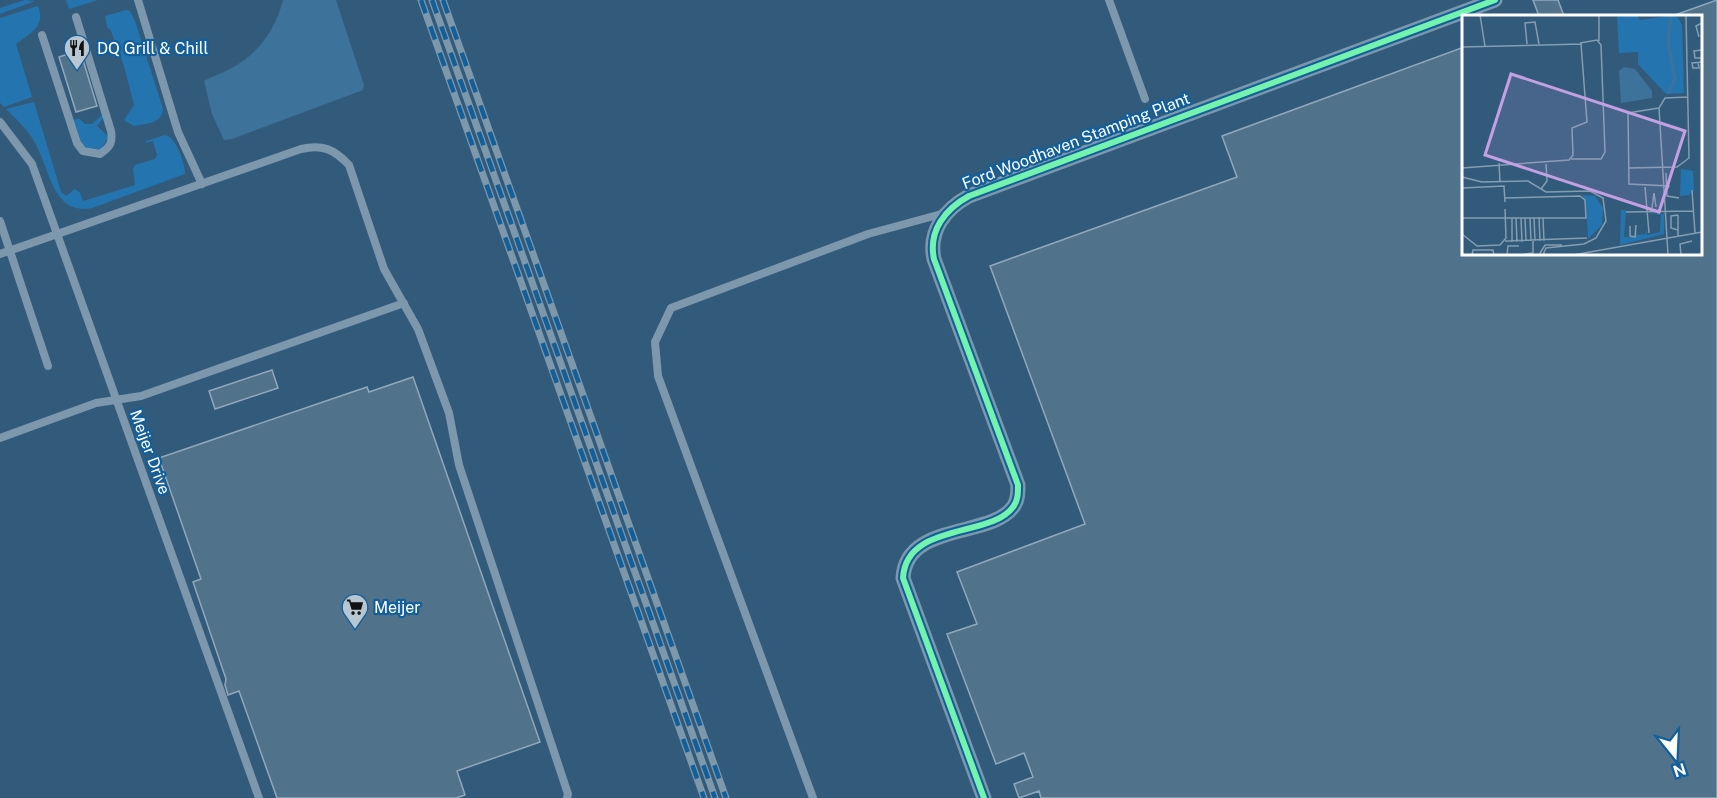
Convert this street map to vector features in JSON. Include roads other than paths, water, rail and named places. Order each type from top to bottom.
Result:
[{"type":"street","name":"Ford Woodhaven Stamping Plant","points":[[984,798],[903,578],[903,567],[922,546],[938,537],[999,518],[1012,509],[1018,495],[1018,485],[934,259],[931,243],[933,234],[946,213],[969,196],[1495,0]]},
{"type":"lane","points":[[138,0],[178,132],[202,184]]},
{"type":"lane","points":[[1109,0],[1145,99]]},
{"type":"lane","points":[[42,35],[77,143],[83,151],[100,154],[109,148],[112,139],[111,131],[76,17]]},
{"type":"lane","name":"Meijer Drive","points":[[0,122],[32,164],[259,798]]},
{"type":"lane","points":[[0,254],[58,236],[300,149],[317,146],[337,152],[349,165],[384,269],[418,329],[449,413],[459,465],[568,794],[567,798]]},
{"type":"lane","points":[[813,798],[658,376],[655,342],[671,308],[868,234],[946,213]]},
{"type":"lane","points":[[0,221],[48,366]]},
{"type":"lane","points":[[0,438],[96,403],[141,396],[404,303]]},
{"type":"railway","points":[[421,0],[704,798]]},
{"type":"railway","points":[[432,0],[715,798]]},
{"type":"railway","points":[[443,0],[726,798]]},
{"type":"place","name":"DQ Grill & Chill","points":[[77,71]]},
{"type":"place","name":"Meijer","points":[[355,630]]}]
